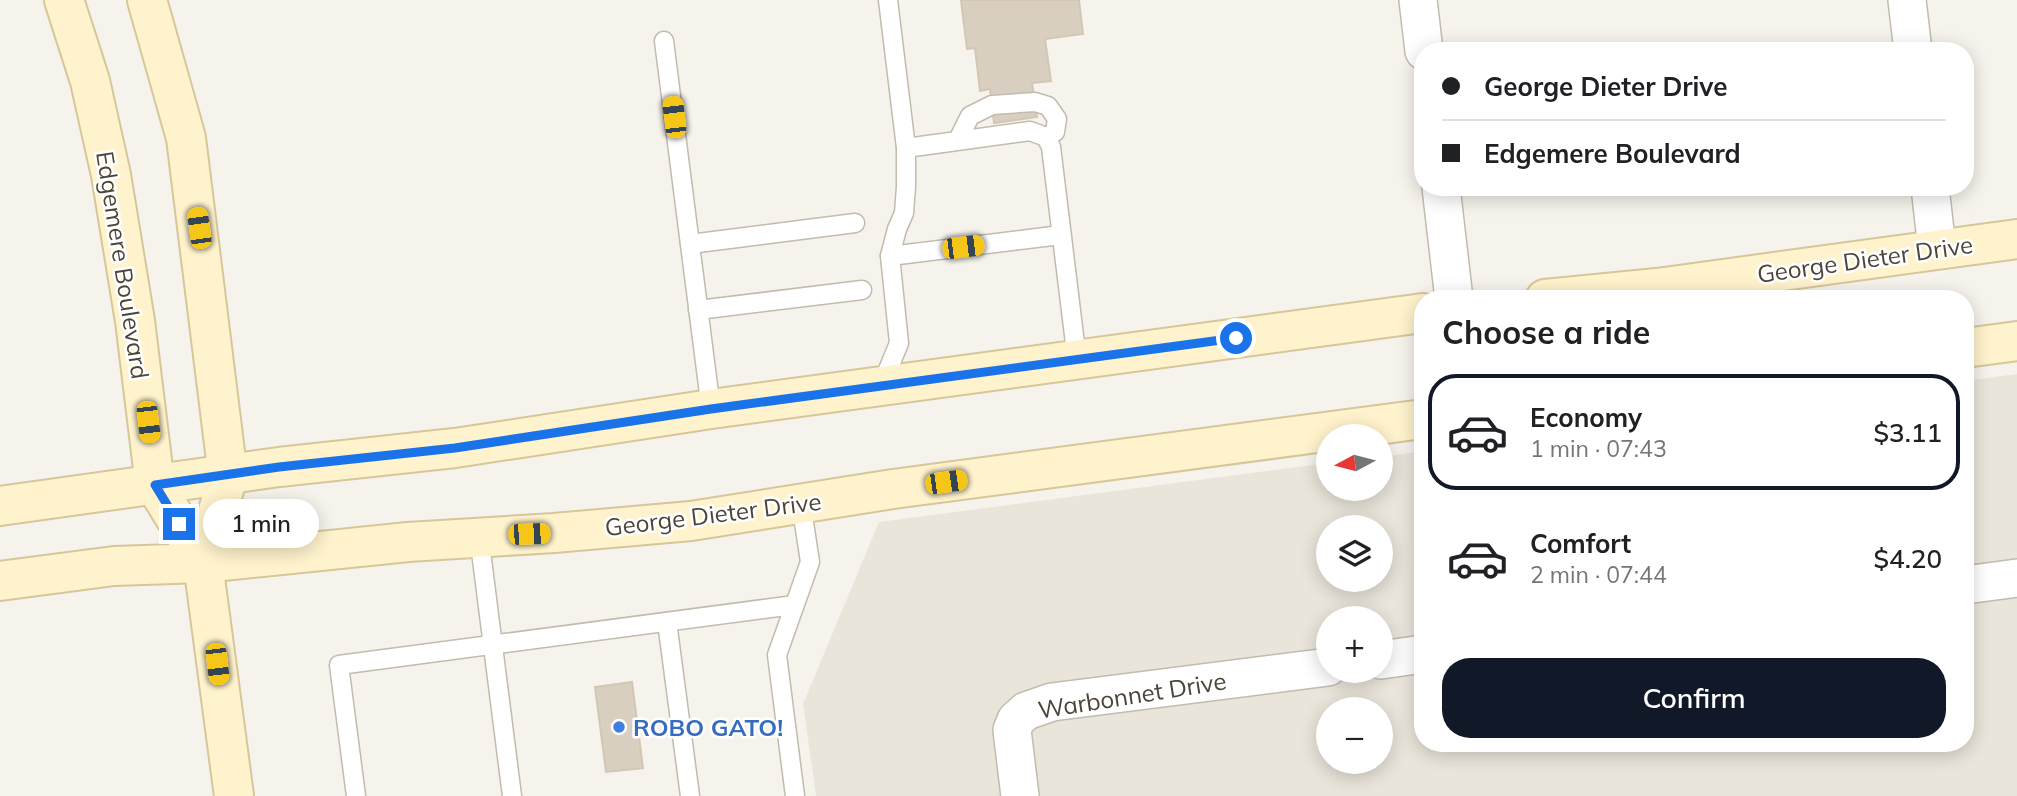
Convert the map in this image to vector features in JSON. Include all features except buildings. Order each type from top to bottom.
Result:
[{"type":"main road","name":"Edgemere Boulevard","points":[[64,0],[90,81],[111,175],[135,321],[155,485],[203,563]]},
{"type":"main road","name":"Edgemere Boulevard","points":[[147,0],[186,138],[228,476],[203,563],[234,796]]},
{"type":"main road","name":"George Dieter Drive","points":[[1637,290],[2017,239]]},
{"type":"main road","points":[[0,506],[279,467],[455,448],[711,409],[1414,314]]},
{"type":"main road","points":[[1974,347],[2017,341]]},
{"type":"main road","name":"George Dieter Drive","points":[[0,581],[114,566],[203,563],[479,536],[554,533],[691,521],[893,489],[1414,420]]},
{"type":"street","points":[[1418,0],[1423,42]]},
{"type":"street","points":[[1907,0],[1912,42]]},
{"type":"street","points":[[1442,196],[1453,290]]},
{"type":"street","points":[[1931,196],[1937,249]]},
{"type":"street","points":[[1974,584],[2017,578]]},
{"type":"street","points":[[1393,658],[1414,655]]},
{"type":"street","name":"Warbonnet Drive","points":[[1020,796],[1012,730],[1016,720],[1026,711],[1052,702],[1316,669]]},
{"type":"lane","points":[[881,387],[899,343],[890,256],[904,213],[906,148],[888,0]]},
{"type":"lane","points":[[664,41],[711,409]]},
{"type":"lane","points":[[958,140],[971,116],[981,110],[992,105],[1035,102],[1048,106],[1057,119],[1055,132],[1045,137]]},
{"type":"lane","points":[[906,148],[1030,131],[1045,137],[1051,147],[1077,360]]},
{"type":"lane","points":[[690,244],[855,223]]},
{"type":"lane","points":[[890,256],[1061,235]]},
{"type":"lane","points":[[698,310],[862,290]]},
{"type":"lane","points":[[790,795],[777,655],[810,562],[801,503]]},
{"type":"lane","points":[[479,536],[512,796]]},
{"type":"lane","points":[[356,796],[339,665],[794,605]]},
{"type":"lane","points":[[667,622],[690,796]]},
{"type":"shaded area","points":[[2017,374],[2017,796],[816,796],[803,704],[879,522],[1316,465],[1316,501],[1393,501],[1393,455],[1414,452],[1414,752],[1974,752],[1974,380]]},
{"type":"place","name":"ROBO GATO!","points":[[619,727]]},
{"type":"route","points":[[179,524],[155,485],[279,467],[455,448],[711,409],[1236,338]]}]
